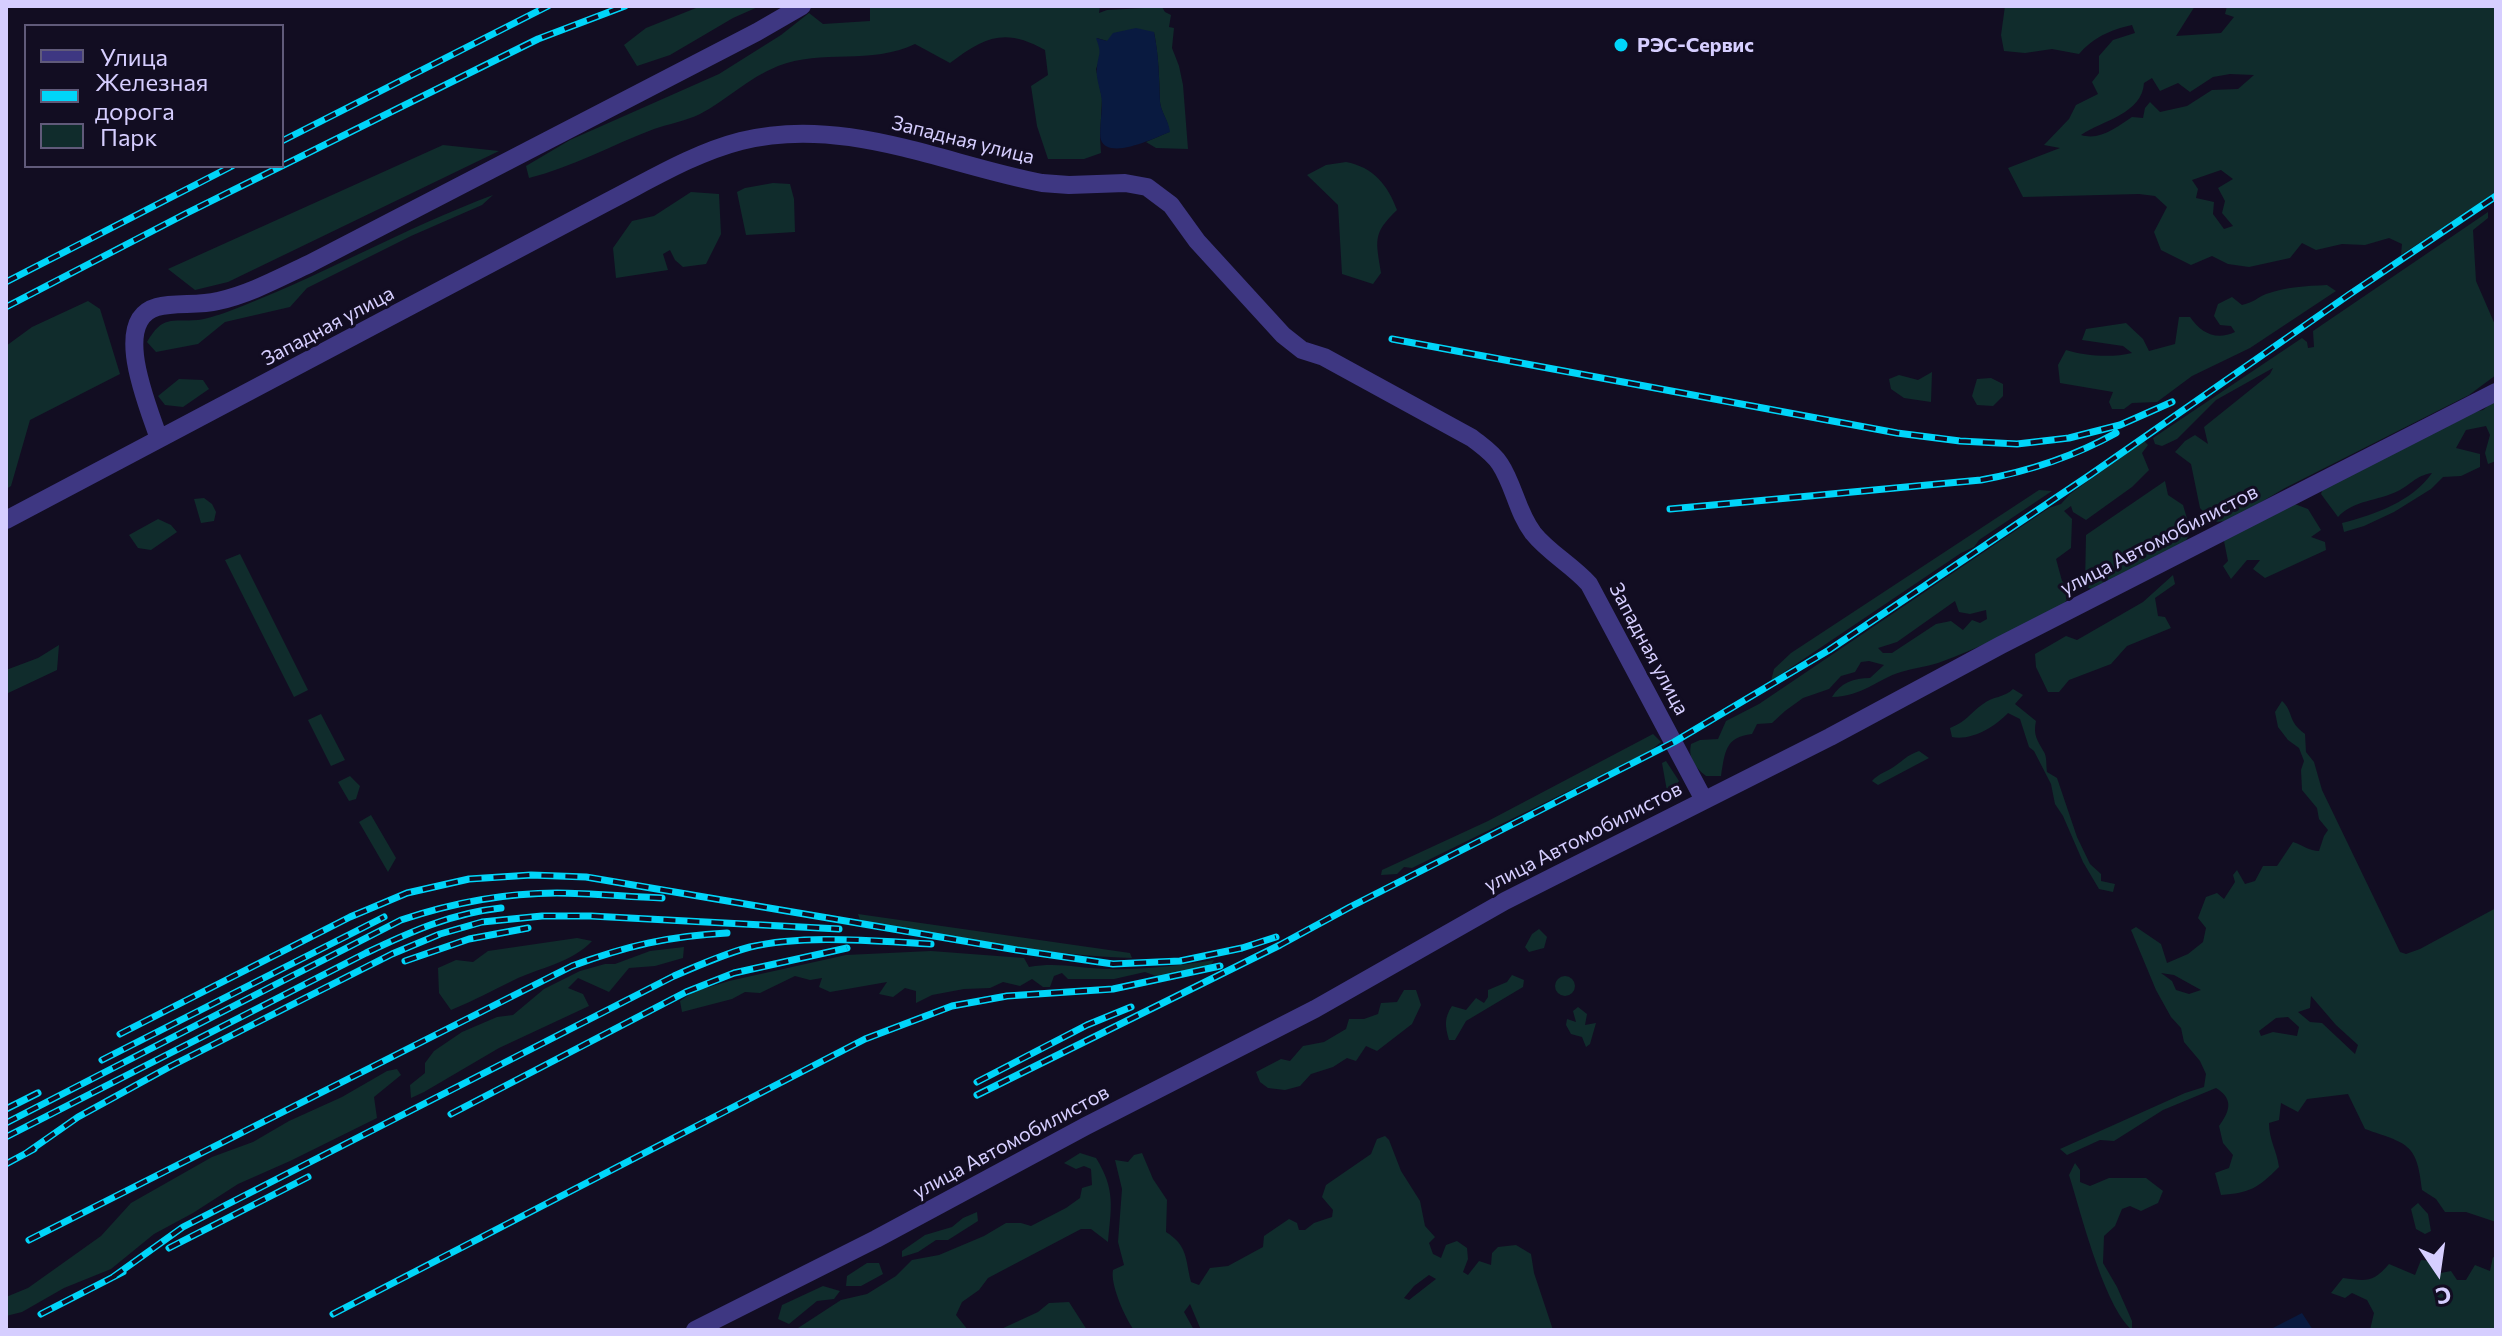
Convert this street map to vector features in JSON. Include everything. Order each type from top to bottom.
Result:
[{"type":"street","points":[[159,439],[139,376],[134,345],[138,320],[145,313],[158,306],[220,301],[309,264],[802,6]]},
{"type":"street","name":"Западная улица","points":[[6,520],[607,202],[708,152],[740,141],[787,133],[852,137],[1042,183],[1125,183],[1147,187],[1171,205],[1231,280],[1283,335],[1302,350],[1324,357],[1472,438],[1488,450],[1501,465],[1532,532],[1589,584],[1704,800]]},
{"type":"street","name":"улица Автомобилистов","points":[[695,1330],[1277,1029],[1505,901],[1830,737],[2001,645],[2496,392]]},
{"type":"green space","points":[[701,6],[760,6],[670,55],[637,66],[624,45],[646,28]]},
{"type":"green space","points":[[870,6],[1100,6],[1099,13],[1162,7],[1171,15],[1169,27],[1174,28],[1172,48],[1183,85],[1188,149],[1156,148],[1146,142],[1169,132],[1160,102],[1154,32],[1107,41],[1097,38],[1102,53],[1096,69],[1102,98],[1101,153],[1084,159],[1048,159],[1037,126],[1031,86],[1048,75],[1045,50],[1006,37],[984,41],[950,63],[915,44],[882,54],[794,61],[767,71],[695,116],[529,178],[526,166],[570,140],[719,74],[781,35],[809,13],[823,24],[870,21]]},
{"type":"green space","points":[[2005,6],[2195,6],[2176,36],[2221,33],[2234,17],[2225,14],[2227,6],[2496,6],[2496,192],[2401,255],[2402,244],[2389,238],[2365,245],[2342,244],[2316,250],[2302,243],[2290,258],[2249,267],[2228,264],[2212,256],[2191,265],[2161,250],[2154,232],[2167,207],[2155,196],[2023,197],[2008,168],[2060,148],[2044,145],[2069,119],[2076,105],[2098,94],[2092,82],[2099,73],[2099,56],[2113,40],[2135,33],[2132,25],[2103,35],[2079,54],[2052,49],[2025,53],[2004,51],[2001,35]],"holes":[[[2254,75],[2238,89],[2212,90],[2187,106],[2160,112],[2150,102],[2143,118],[2132,117],[2102,135],[2081,135],[2129,109],[2142,94],[2144,83],[2152,78],[2160,91],[2178,83],[2190,92],[2213,77]],[[2221,170],[2233,179],[2218,188],[2225,201],[2222,213],[2233,226],[2224,229],[2213,214],[2214,202],[2196,198],[2198,189],[2192,180]]]},
{"type":"green space","points":[[443,145],[499,151],[228,282],[195,290],[168,269]]},
{"type":"green space","points":[[1346,162],[1364,168],[1378,178],[1397,210],[1383,225],[1378,238],[1381,273],[1373,284],[1342,274],[1338,205],[1307,175],[1326,165]]},
{"type":"green space","points":[[773,183],[790,184],[794,199],[795,232],[746,235],[737,192]]},
{"type":"green space","points":[[691,192],[719,194],[721,234],[706,264],[683,267],[670,250],[663,254],[668,270],[616,278],[613,248],[632,221],[654,216]]},
{"type":"green space","points":[[493,195],[482,205],[411,236],[307,288],[290,307],[225,322],[198,344],[156,352],[147,342],[163,324],[227,312]]},
{"type":"green space","points":[[2488,212],[2488,218],[2473,230],[2476,281],[2496,327],[2496,375],[2469,395],[2285,488],[2229,521],[2213,522],[2200,508],[2191,464],[2175,452],[2195,435],[2208,444],[2204,427],[2270,374],[2273,368],[2216,400],[2177,439],[2162,446],[2155,444],[2153,438],[2302,338],[2308,348],[2314,347],[2313,331]]},
{"type":"green space","points":[[2327,285],[2336,291],[2250,348],[2192,376],[2157,402],[2132,403],[2124,409],[2112,409],[2109,402],[2113,392],[2060,383],[2058,365],[2066,350],[2099,356],[2132,353],[2123,346],[2082,340],[2086,329],[2126,323],[2143,339],[2149,351],[2175,344],[2179,317],[2190,317],[2210,334],[2222,336],[2235,332],[2231,326],[2220,325],[2214,316],[2218,304],[2232,297],[2242,305],[2281,290]]},
{"type":"green space","points":[[88,301],[100,309],[120,374],[30,420],[11,486],[6,489],[6,346],[32,327]]},
{"type":"green space","points":[[1932,372],[1931,402],[1904,398],[1891,389],[1889,379],[1899,375],[1918,380]]},
{"type":"green space","points":[[1991,378],[2003,384],[2003,396],[1993,406],[1977,405],[1972,396],[1977,379]]},
{"type":"green space","points":[[179,379],[203,380],[209,389],[183,407],[165,405],[158,396]]},
{"type":"green space","points":[[2496,399],[2496,461],[2488,464],[2485,453],[2490,435],[2486,426],[2466,430],[2456,448],[2480,454],[2480,467],[2461,476],[2443,477],[2431,489],[2394,512],[2344,532],[2342,523],[2380,511],[2404,499],[2432,473],[2390,494],[2351,507],[2338,517],[2321,494],[2325,483],[2466,414],[2483,410]]},
{"type":"green space","points":[[2144,441],[2148,445],[2142,453],[2149,470],[2132,487],[2086,520],[2073,512],[2071,506],[2064,511],[2072,519],[2071,548],[2056,559],[2062,581],[2073,592],[2062,606],[1954,657],[1892,675],[1853,694],[1832,697],[1843,685],[1870,678],[1884,665],[1861,662],[1855,672],[1841,676],[1829,689],[1803,698],[1772,723],[1757,724],[1752,734],[1731,742],[1725,753],[1721,776],[1706,776],[1696,766],[1691,744],[1718,739],[1726,721],[1759,704],[2049,508],[2061,504],[2070,494]],"holes":[[[1955,601],[1959,612],[1970,614],[1986,610],[1987,619],[1980,623],[1972,620],[1963,630],[1951,621],[1936,624],[1892,653],[1883,653],[1878,648],[1897,642]]]},
{"type":"green space","points":[[2165,481],[2168,495],[2183,505],[2191,532],[2185,542],[2095,591],[2085,586],[2086,535]]},
{"type":"green space","points":[[2039,490],[2052,491],[1979,540],[1974,547],[1771,681],[1774,669],[1791,653]]},
{"type":"green space","points":[[204,498],[216,512],[214,521],[201,523],[194,499]]},
{"type":"green space","points":[[2292,503],[2308,509],[2321,530],[2311,537],[2325,542],[2326,550],[2265,578],[2253,569],[2260,560],[2247,560],[2231,579],[2223,566],[2228,561],[2223,536]]},
{"type":"green space","points":[[158,519],[177,532],[151,550],[138,548],[129,535]]},
{"type":"green space","points":[[240,554],[308,690],[294,697],[225,560]]},
{"type":"green space","points":[[2173,575],[2175,584],[2155,598],[2158,616],[2165,617],[2171,628],[2127,646],[2111,664],[2069,680],[2059,692],[2048,692],[2036,667],[2035,654],[2066,636],[2077,640],[2143,602]]},
{"type":"green space","points":[[59,645],[57,670],[6,694],[6,670],[38,658]]},
{"type":"green space","points":[[2013,689],[2023,695],[2015,704],[2036,721],[2035,734],[2045,754],[2047,772],[2057,778],[2077,837],[2090,864],[2101,874],[2101,881],[2115,884],[2113,892],[2099,889],[2083,862],[2055,804],[2051,784],[2029,747],[2020,719],[2008,713],[1982,732],[1967,737],[1952,737],[1950,728],[1987,701]]},
{"type":"green space","points":[[2282,701],[2305,734],[2306,752],[2314,762],[2322,790],[2400,952],[2406,954],[2420,949],[2496,908],[2496,1222],[2466,1212],[2445,1212],[2436,1199],[2422,1190],[2413,1154],[2400,1142],[2365,1129],[2348,1094],[2307,1099],[2298,1112],[2281,1103],[2279,1120],[2269,1123],[2279,1167],[2259,1185],[2239,1193],[2221,1195],[2215,1173],[2229,1168],[2233,1155],[2223,1143],[2219,1126],[2228,1110],[2228,1101],[2216,1088],[2163,1110],[2114,1141],[2100,1140],[2067,1155],[2060,1149],[2204,1087],[2206,1074],[2200,1061],[2184,1042],[2181,1028],[2156,990],[2131,930],[2136,927],[2161,944],[2167,963],[2188,954],[2203,942],[2206,928],[2198,918],[2206,897],[2217,893],[2224,899],[2235,882],[2233,875],[2237,870],[2245,884],[2255,881],[2263,866],[2277,866],[2293,842],[2319,851],[2328,830],[2319,819],[2317,808],[2302,790],[2304,761],[2299,748],[2278,727],[2275,712]],"holes":[[[2161,973],[2174,975],[2201,990],[2189,994],[2176,990],[2172,981]],[[2311,996],[2358,1045],[2355,1054],[2322,1023],[2310,1022],[2298,1012],[2310,1008]],[[2288,1017],[2299,1027],[2297,1036],[2273,1032],[2261,1036],[2259,1031],[2276,1018]]]},
{"type":"green space","points":[[321,714],[345,760],[331,766],[308,720]]},
{"type":"green space","points":[[1653,734],[1661,742],[1650,751],[1412,868],[1404,867],[1397,874],[1381,875],[1382,870],[1488,821]]},
{"type":"green space","points":[[1919,751],[1929,758],[1878,785],[1872,781],[1908,756]]},
{"type":"green space","points":[[1666,761],[1679,781],[1670,795],[1662,763]]},
{"type":"green space","points":[[350,776],[360,786],[356,799],[349,801],[338,782]]},
{"type":"green space","points":[[371,815],[396,858],[388,872],[359,822]]},
{"type":"green space","points":[[858,914],[1130,953],[1132,958],[995,944],[860,920]]},
{"type":"green space","points":[[1539,929],[1547,937],[1544,948],[1529,952],[1525,947],[1532,934]]},
{"type":"green space","points":[[577,938],[592,941],[566,959],[451,1010],[439,993],[438,968],[456,960],[473,962],[488,951]]},
{"type":"green space","points":[[684,947],[683,958],[655,966],[629,968],[609,992],[578,978],[568,988],[583,994],[589,1006],[499,1048],[411,1098],[410,1085],[425,1073],[425,1063],[434,1051],[462,1032],[497,1017],[513,1015],[544,989],[580,971],[615,964],[650,951]]},
{"type":"green space","points":[[931,951],[1024,958],[1029,967],[1058,965],[1132,969],[1214,960],[1211,965],[1159,977],[1145,972],[1114,979],[1068,979],[1062,973],[1054,976],[1050,987],[1043,987],[1032,979],[1020,986],[1003,982],[990,988],[932,995],[916,1003],[916,991],[905,988],[893,997],[879,994],[887,982],[830,992],[819,987],[822,978],[810,980],[795,976],[760,993],[745,992],[732,999],[682,1012],[680,1001],[693,992],[729,981],[846,955]]},
{"type":"green space","points":[[1512,975],[1524,980],[1523,987],[1466,1021],[1455,1040],[1449,1040],[1446,1022],[1452,1006],[1466,1010],[1476,998],[1484,1003],[1488,990],[1507,982]]},
{"type":"green space","points":[[1565,976],[1572,979],[1575,986],[1572,993],[1565,996],[1558,993],[1555,986],[1558,979]]},
{"type":"green space","points":[[1404,990],[1416,990],[1421,1005],[1412,1024],[1377,1051],[1366,1046],[1356,1061],[1347,1058],[1333,1067],[1311,1074],[1300,1086],[1285,1090],[1268,1088],[1260,1082],[1256,1072],[1281,1059],[1290,1061],[1303,1046],[1324,1042],[1346,1029],[1349,1019],[1364,1019],[1378,1014],[1381,1003],[1397,1002]]},
{"type":"green space","points":[[1578,1007],[1587,1014],[1585,1025],[1596,1023],[1590,1044],[1586,1047],[1582,1037],[1571,1034],[1566,1025],[1567,1019],[1576,1022],[1573,1011]]},
{"type":"green space","points":[[397,1069],[401,1075],[374,1097],[377,1118],[238,1184],[154,1234],[111,1269],[64,1288],[22,1312],[6,1316],[6,1297],[28,1288],[101,1236],[131,1203],[212,1157],[253,1142],[387,1071]]},
{"type":"green space","points":[[1385,1136],[1389,1140],[1401,1171],[1420,1201],[1425,1226],[1435,1237],[1429,1243],[1433,1254],[1441,1258],[1446,1245],[1457,1241],[1467,1248],[1468,1259],[1463,1272],[1468,1275],[1479,1261],[1491,1265],[1492,1253],[1498,1247],[1516,1245],[1531,1254],[1534,1273],[1553,1330],[1201,1330],[1190,1304],[1184,1312],[1194,1330],[1134,1330],[1119,1301],[1113,1276],[1113,1270],[1124,1265],[1118,1242],[1122,1189],[1115,1160],[1128,1162],[1134,1155],[1142,1153],[1153,1179],[1167,1200],[1166,1232],[1182,1248],[1191,1282],[1199,1285],[1210,1268],[1228,1266],[1263,1247],[1264,1236],[1289,1219],[1297,1223],[1299,1230],[1305,1230],[1314,1223],[1332,1217],[1333,1210],[1322,1197],[1326,1185],[1371,1154],[1377,1139]],"holes":[[[1429,1275],[1436,1279],[1409,1300],[1404,1298]]]},
{"type":"green space","points":[[1080,1153],[1096,1158],[1107,1180],[1111,1199],[1108,1242],[1091,1229],[1081,1229],[988,1278],[979,1290],[962,1302],[956,1315],[968,1330],[795,1330],[841,1300],[867,1294],[896,1276],[912,1260],[939,1255],[1006,1223],[1031,1226],[1066,1208],[1080,1198],[1082,1188],[1092,1185],[1091,1169],[1084,1166],[1076,1169],[1064,1163]]},
{"type":"green space","points":[[2075,1163],[2080,1170],[2080,1182],[2090,1186],[2109,1178],[2146,1178],[2163,1191],[2158,1203],[2141,1211],[2130,1206],[2122,1209],[2115,1226],[2104,1236],[2103,1263],[2132,1321],[2132,1330],[2112,1301],[2094,1258],[2069,1175]]},
{"type":"green space","points":[[2418,1203],[2428,1214],[2431,1231],[2425,1234],[2416,1229],[2411,1209]]},
{"type":"green space","points":[[977,1212],[978,1221],[948,1240],[936,1240],[918,1252],[902,1257],[902,1251],[925,1235],[952,1227]]},
{"type":"green space","points":[[2493,1257],[2496,1258],[2496,1330],[2370,1330],[2374,1313],[2367,1300],[2352,1293],[2345,1298],[2331,1293],[2343,1278],[2369,1279],[2389,1264],[2415,1275],[2421,1260],[2431,1261],[2441,1273],[2451,1271],[2457,1280],[2466,1280],[2475,1265],[2490,1271]]},
{"type":"green space","points":[[867,1263],[879,1263],[883,1274],[861,1286],[846,1286],[847,1276]]},
{"type":"green space","points":[[823,1286],[840,1291],[834,1299],[817,1301],[789,1324],[778,1319],[782,1305]]},
{"type":"green space","points":[[1069,1302],[1087,1330],[999,1330],[1038,1312],[1049,1303]]},
{"type":"water","points":[[1136,28],[1154,32],[1160,102],[1170,132],[1133,146],[1113,148],[1106,146],[1100,137],[1102,104],[1097,76],[1099,50],[1096,38],[1107,41],[1113,33]]},
{"type":"water","points":[[2302,1313],[2313,1330],[2269,1330]]},
{"type":"railway","points":[[284,140],[548,6]]},
{"type":"railway","points":[[284,165],[538,39],[625,6]]},
{"type":"railway","points":[[6,282],[228,168]]},
{"type":"railway","points":[[6,307],[278,168]]},
{"type":"railway","points":[[977,1095],[1280,945],[1674,742],[1829,650],[2496,196]]},
{"type":"railway","points":[[1392,339],[1897,433],[1960,441],[2017,444],[2069,438],[2120,425],[2172,402]]},
{"type":"railway","points":[[1670,509],[1981,480],[2051,462],[2116,433]]},
{"type":"railway","points":[[120,1034],[350,917],[407,893],[469,879],[531,875],[586,877],[1113,964],[1180,961],[1242,948],[1276,937]]},
{"type":"railway","points":[[6,1123],[401,920],[459,904],[537,893],[662,898]]},
{"type":"railway","points":[[6,1137],[382,945],[448,919],[501,908]]},
{"type":"railway","points":[[25,1154],[78,1117],[171,1066],[392,954],[440,934],[482,922],[542,916],[591,916],[839,929]]},
{"type":"railway","points":[[102,1060],[384,917]]},
{"type":"railway","points":[[405,961],[469,939],[528,928]]},
{"type":"railway","points":[[29,1240],[572,966],[648,943],[727,933]]},
{"type":"railway","points":[[113,1277],[183,1227],[702,964],[750,947],[793,941],[931,944]]},
{"type":"railway","points":[[451,1114],[686,992],[734,973],[847,948]]},
{"type":"railway","points":[[333,1314],[865,1039],[952,1006],[1007,996],[1113,989],[1220,966]]},
{"type":"railway","points":[[977,1082],[1087,1025],[1131,1007]]},
{"type":"railway","points":[[6,1109],[38,1093]]},
{"type":"railway","points":[[6,1164],[34,1149]]},
{"type":"railway","points":[[169,1248],[308,1177]]},
{"type":"railway","points":[[41,1314],[123,1272]]},
{"type":"place","name":"РЭС-Сервис","points":[[1621,45]]}]
